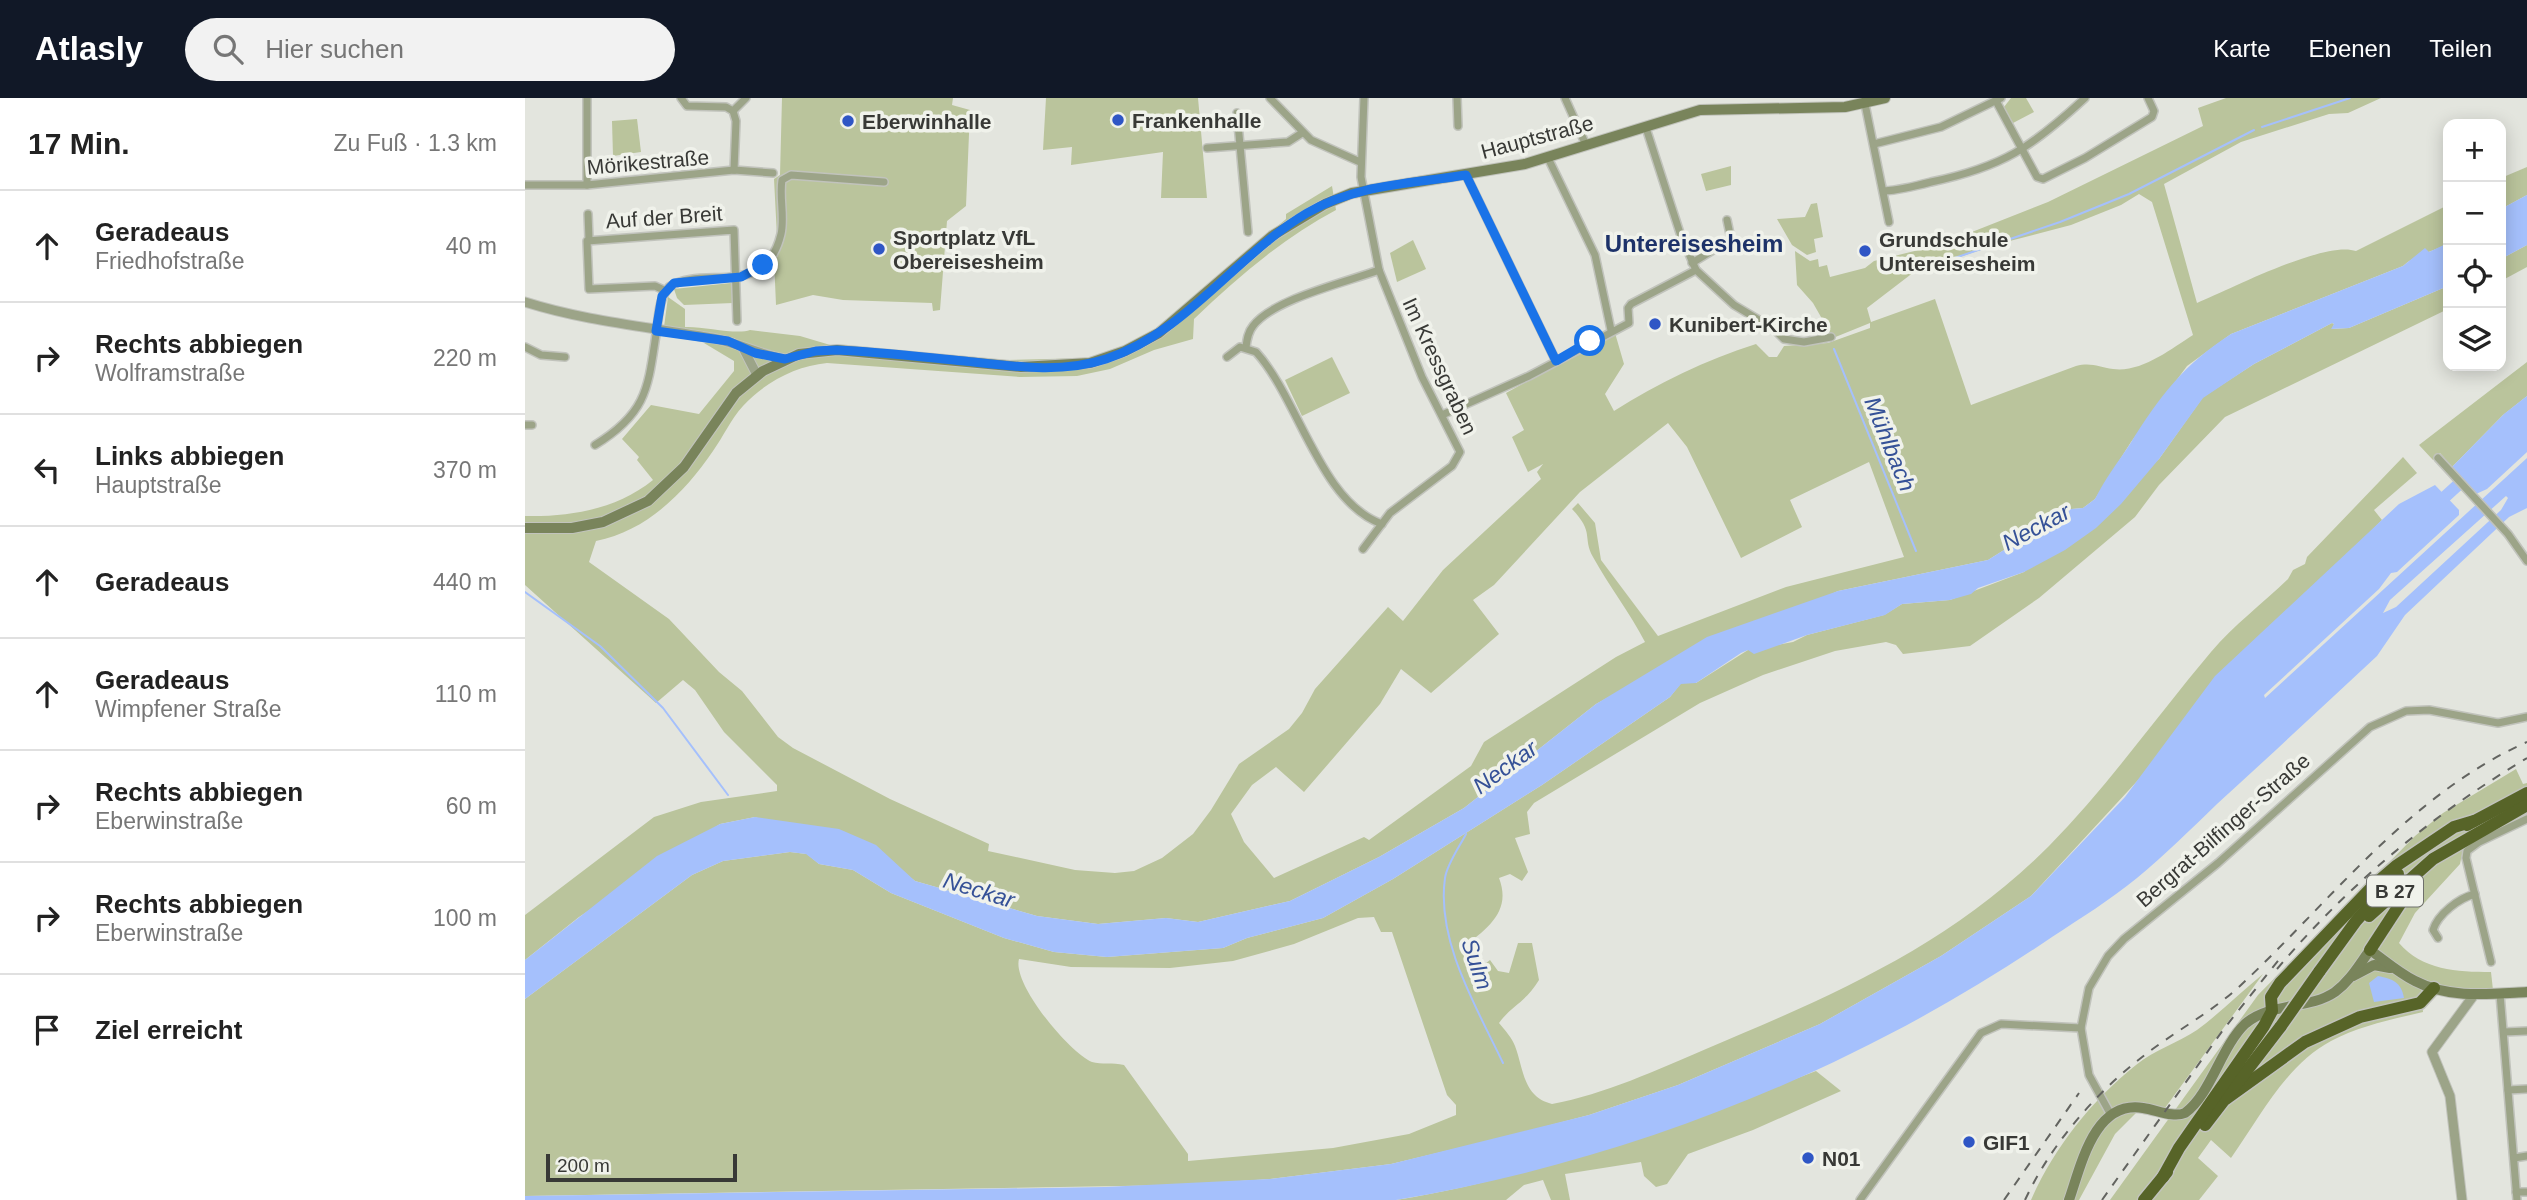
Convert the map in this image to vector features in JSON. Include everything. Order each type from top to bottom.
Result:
[{"type":"highway","name":"B 27","points":[[2144,1200],[2226,1099],[2345,937],[2397,874],[2473,821],[2527,793]]},
{"type":"highway","name":"B 27","points":[[2345,937],[2403,883],[2448,850],[2527,805]]},
{"type":"highway","points":[[2163,1177],[2179,1148],[2272,1011],[2271,997],[2280,983],[2374,885],[2454,827],[2473,821]]},
{"type":"highway","points":[[2369,950],[2408,889],[2448,850]]},
{"type":"highway","points":[[2226,1099],[2305,1042],[2360,1017],[2423,1002],[2434,988]]},
{"type":"main road","name":"Hauptstraße","points":[[525,528],[572,528],[603,522],[648,501],[684,467],[736,393],[760,373],[785,359],[816,351],[837,350],[1056,367],[1108,359],[1159,333],[1272,236],[1325,204],[1362,190],[1466,175],[1548,158],[1721,103],[1865,104],[1885,98]]},
{"type":"main road","points":[[2352,976],[2369,950],[2406,976]]},
{"type":"main road","points":[[2069,1200],[2096,1130],[2111,1115],[2138,1107],[2178,1116],[2185,1113],[2245,1025],[2272,1011],[2325,998],[2352,976],[2374,965],[2385,965],[2434,988],[2458,993],[2474,995],[2527,992]]},
{"type":"street","points":[[587,98],[587,185]]},
{"type":"street","points":[[681,98],[687,106],[726,107],[733,111],[736,121],[734,170]]},
{"type":"street","points":[[733,111],[746,98]]},
{"type":"street","points":[[1271,98],[1302,133],[1321,146],[1360,162]]},
{"type":"street","name":"Im Kressgraben","points":[[1363,549],[1382,524],[1411,494],[1456,462],[1459,447],[1398,321],[1379,270],[1362,190],[1360,162],[1364,98]]},
{"type":"street","points":[[1457,98],[1458,126]]},
{"type":"street","points":[[1565,98],[1586,145]]},
{"type":"street","points":[[1884,191],[1976,172],[2040,139],[2085,98]]},
{"type":"street","points":[[1874,144],[1941,127],[1999,99],[2022,150],[2039,178],[2052,176],[2152,117],[2154,111],[2148,98]]},
{"type":"street","points":[[1865,104],[1889,222]]},
{"type":"street","points":[[1237,113],[1248,232]]},
{"type":"street","points":[[1646,128],[1694,266],[1734,305],[1774,329],[1784,339],[1804,342],[1831,337]]},
{"type":"street","points":[[1206,148],[1288,142],[1302,133]]},
{"type":"street","points":[[1548,158],[1595,255],[1604,310],[1611,330]]},
{"type":"street","name":"Mörikestraße","points":[[525,185],[587,185],[734,170],[773,173]]},
{"type":"street","points":[[595,445],[611,435],[641,405],[662,296],[666,290],[681,282],[734,278],[755,271],[772,254],[782,233],[781,188],[785,178],[791,175],[884,182]]},
{"type":"street","points":[[1466,175],[1556,361]]},
{"type":"street","name":"Auf der Breit","points":[[587,214],[589,289],[655,286],[666,290]]},
{"type":"street","points":[[1442,415],[1629,323],[1628,308],[1631,304],[1694,266],[1731,239],[1727,220]]},
{"type":"street","name":"Auf der Breit","points":[[589,239],[734,230],[737,321]]},
{"type":"street","points":[[1246,347],[1253,325],[1279,307],[1379,270]]},
{"type":"street","points":[[525,302],[585,318],[728,341],[755,353],[785,359]]},
{"type":"street","points":[[525,347],[541,355],[565,357]]},
{"type":"street","points":[[1227,357],[1240,347],[1246,347],[1264,360],[1341,492],[1359,513],[1382,524]]},
{"type":"street","points":[[743,348],[760,373]]},
{"type":"street","points":[[755,353],[760,373]]},
{"type":"street","points":[[2440,460],[2508,534],[2527,561]]},
{"type":"street","name":"Bergrat-Bilfinger-Straße","points":[[2111,1115],[2089,1074],[2081,1028],[2089,988],[2116,947],[2218,863],[2370,727],[2406,711],[2429,710],[2498,723],[2527,717]]},
{"type":"street","points":[[2491,962],[2466,858],[2467,851],[2479,842],[2527,820]]},
{"type":"street","points":[[2438,938],[2433,930],[2435,924],[2462,897],[2475,894]]},
{"type":"street","points":[[2500,994],[2516,1196],[2527,1192]]},
{"type":"street","points":[[2462,1200],[2450,1096],[2432,1052],[2474,995]]},
{"type":"street","points":[[1860,1200],[1962,1057],[1987,1029],[2001,1024],[2081,1028]]},
{"type":"street","points":[[2504,1032],[2527,1031]]},
{"type":"street","points":[[2508,1090],[2527,1089]]},
{"type":"street","points":[[2514,1158],[2527,1157]]},
{"type":"green space","points":[[782,98],[953,98],[952,105],[970,110],[966,206],[947,221],[940,310],[933,311],[932,303],[843,300],[813,295],[776,305],[774,259],[778,256],[774,179],[780,175]]},
{"type":"green space","name":"Frankenhalle","points":[[1046,98],[1198,98],[1207,198],[1161,198],[1163,152],[1071,165],[1072,147],[1043,150]]},
{"type":"green space","points":[[2011,98],[2026,98],[2034,112],[2013,123],[2004,107]]},
{"type":"green space","points":[[2226,98],[2381,98],[2348,113],[2329,114],[2241,142],[2164,184],[2197,303],[2301,259],[2342,250],[2356,251],[2443,208],[2443,246],[2403,266],[2231,334],[2187,366],[2131,442],[2095,499],[2083,508],[2060,510],[2044,525],[1988,560],[1838,591],[1629,686],[1596,704],[1464,808],[1379,857],[1290,901],[1198,922],[1166,918],[1098,924],[1037,916],[915,881],[901,870],[755,817],[720,824],[579,917],[525,960],[525,915],[654,817],[701,802],[777,791],[777,785],[724,732],[695,690],[683,680],[656,703],[525,585],[525,516],[576,513],[609,504],[639,490],[653,480],[637,460],[639,457],[622,439],[651,405],[699,414],[734,371],[734,361],[704,343],[741,342],[734,338],[664,327],[668,297],[685,309],[685,327],[800,336],[837,347],[1006,360],[1089,358],[1123,346],[1155,329],[1286,219],[1286,214],[1332,186],[1336,210],[1279,246],[1227,288],[1194,319],[1193,339],[1154,350],[1110,369],[1077,376],[1020,377],[827,363],[782,377],[743,406],[717,446],[677,495],[648,519],[615,536],[596,541],[589,562],[669,619],[719,672],[742,691],[778,737],[793,748],[890,799],[989,844],[988,851],[1075,870],[1115,873],[1134,871],[1162,858],[1193,834],[1239,764],[1289,729],[1302,713],[1315,689],[1388,607],[1403,621],[1443,570],[1541,479],[1537,472],[1543,464],[1528,472],[1512,437],[1524,430],[1506,393],[1615,333],[1624,364],[1605,394],[1614,411],[1683,373],[1756,344],[1769,357],[1777,357],[1784,346],[1828,343],[1870,328],[1870,323],[1833,338],[1813,303],[1797,285],[1795,251],[1810,261],[1818,259],[1819,267],[1827,265],[1830,277],[1865,268],[1874,261],[1939,245],[2048,202],[2203,126],[2198,108]],"holes":[[[2139,194],[2152,202],[2193,335],[2145,364],[2124,369],[2076,366],[1971,405],[1935,299],[1871,322],[1867,308],[1914,272],[2002,243],[2071,225],[2121,205]],[[1668,423],[1687,447],[1741,558],[1802,527],[1790,500],[1869,462],[1904,557],[1786,587],[1658,636],[1601,560],[1595,523],[1578,503],[1572,509],[1586,529],[1593,557],[1645,642],[1616,657],[1484,742],[1471,766],[1369,840],[1364,837],[1274,878],[1244,842],[1231,814],[1252,785],[1276,767],[1304,792],[1380,704],[1401,669],[1431,693],[1499,634],[1473,600],[1494,585],[1580,492]]]},
{"type":"green space","points":[[637,119],[641,152],[613,156],[612,121]]},
{"type":"green space","points":[[1731,166],[1731,185],[1706,191],[1701,174]]},
{"type":"green space","points":[[2527,167],[2527,195],[2506,206],[2506,182],[2506,176]]},
{"type":"green space","points":[[1817,203],[1823,237],[1814,239],[1816,252],[1807,255],[1792,245],[1777,219],[1805,217],[1811,204]]},
{"type":"green space","points":[[1413,240],[1426,269],[1397,282],[1390,253]]},
{"type":"green space","points":[[2527,245],[2527,267],[2506,278],[2506,256]]},
{"type":"green space","points":[[731,283],[733,303],[684,305],[677,298],[674,289]]},
{"type":"green space","points":[[2443,288],[2443,311],[2225,417],[2159,485],[2135,517],[2039,598],[1970,646],[1903,654],[1896,645],[1886,642],[1835,651],[1763,675],[1700,703],[1534,803],[1527,812],[1530,834],[1515,838],[1528,872],[1522,881],[1510,874],[1499,878],[1502,890],[1500,910],[1488,926],[1463,948],[1474,975],[1479,978],[1480,968],[1490,960],[1498,971],[1509,973],[1518,943],[1532,943],[1539,980],[1529,994],[1499,1023],[1514,1043],[1530,1089],[1542,1100],[1552,1104],[1611,1088],[1650,1073],[1800,1009],[1888,965],[1971,912],[2011,881],[2049,846],[2112,775],[2220,642],[2288,579],[2293,570],[2305,564],[2307,557],[2403,457],[2417,473],[2374,510],[2382,520],[2333,569],[2031,896],[1941,956],[1820,1024],[1678,1085],[1589,1115],[1391,1164],[1270,1179],[1179,1185],[525,1196],[525,999],[692,875],[723,861],[790,852],[807,854],[819,864],[853,870],[891,893],[1004,938],[1054,952],[1107,957],[1223,948],[1247,938],[1323,918],[1393,879],[1542,785],[1670,697],[1681,683],[1696,683],[1748,650],[1793,642],[1807,635],[1884,615],[1902,604],[1950,600],[2024,572],[2159,459],[2203,397],[2254,364],[2332,323],[2332,329],[2349,328]],"holes":[[[1374,917],[1381,932],[1392,932],[1447,1095],[1456,1105],[1456,1115],[1409,1134],[1333,1148],[1188,1161],[1188,1154],[1124,1065],[1092,1062],[1082,1056],[1044,1016],[1024,984],[1019,970],[1019,959],[1071,967],[1170,968],[1233,961],[1294,944],[1358,918]]]},
{"type":"green space","points":[[1332,357],[1350,393],[1302,416],[1285,380]]},
{"type":"green space","points":[[2527,362],[2527,396],[2503,415],[2452,467],[2440,453],[2433,460],[2419,445]]},
{"type":"green space","points":[[2516,769],[2523,784],[2527,783],[2527,816],[2463,849],[2460,864],[2415,913],[2399,943],[2418,959],[2441,968],[2491,972],[2493,990],[2449,987],[2427,981],[2421,991],[2423,1012],[2353,1031],[2315,1051],[2275,1093],[2231,1158],[2211,1140],[2198,1158],[2218,1176],[2199,1200],[2110,1200],[2258,995],[2415,836],[2443,813]]},
{"type":"green space","points":[[2263,974],[2162,1112],[2138,1111],[2115,1134],[2079,1200],[2031,1200],[2062,1144],[2104,1094],[2143,1060],[2197,1030]]},
{"type":"green space","points":[[1816,1071],[1841,1091],[1753,1130],[1688,1154],[1667,1184],[1656,1187],[1644,1176],[1641,1162],[1565,1174],[1570,1200],[1551,1200],[1543,1180],[1524,1185],[1506,1200],[1396,1200],[1505,1177],[1558,1162],[1661,1129]]},
{"type":"water","points":[[2527,195],[2527,245],[2506,256],[2506,245],[2506,206]]},
{"type":"water","points":[[2443,245],[2443,288],[2349,328],[2331,329],[2334,324],[2332,323],[2254,364],[2203,398],[2159,459],[2121,504],[2096,528],[2065,550],[2024,572],[1978,588],[1971,594],[1950,600],[1902,604],[1885,615],[1807,635],[1754,654],[1748,650],[1741,653],[1696,683],[1681,684],[1670,697],[1542,785],[1393,879],[1323,918],[1247,938],[1223,948],[1107,957],[1054,952],[1004,938],[891,893],[853,870],[819,864],[806,854],[790,852],[723,861],[692,875],[525,999],[525,960],[657,856],[720,824],[755,817],[839,829],[876,845],[915,881],[1037,916],[1098,924],[1166,918],[1198,922],[1290,901],[1379,857],[1464,808],[1596,704],[1707,637],[1838,591],[1988,560],[2044,525],[2060,510],[2083,508],[2095,499],[2162,396],[2214,345],[2231,334],[2403,266],[2425,248],[2429,252]]},
{"type":"water","points":[[2527,396],[2527,452],[2487,489],[2476,494],[2452,467],[2504,414]]},
{"type":"water","points":[[2527,458],[2527,508],[2509,517],[2405,615],[2377,656],[2137,878],[2095,909],[1977,985],[1900,1029],[1738,1104],[1655,1135],[1483,1183],[1396,1200],[525,1200],[525,1196],[1105,1187],[1270,1179],[1391,1164],[1589,1115],[1678,1085],[1820,1024],[1941,956],[2031,896],[2125,797],[2215,676],[2399,504],[2435,485],[2459,510],[2459,515],[2397,572],[2391,573],[2379,589],[2264,695],[2265,698]],"holes":[[[2506,496],[2508,498],[2501,510],[2396,607],[2383,613],[2390,600]]]},
{"type":"water","points":[[2378,976],[2395,982],[2401,988],[2404,998],[2374,1002],[2369,983]]},
{"type":"waterway","points":[[2262,127],[2350,98]]},
{"type":"waterway","points":[[1940,263],[2060,222],[2129,194],[2254,130]]},
{"type":"waterway","name":"Mühlbach","points":[[1834,349],[1916,551]]},
{"type":"waterway","name":"Neckar","points":[[2435,506],[2471,473]]},
{"type":"waterway","points":[[525,592],[600,646],[663,708],[728,795]]},
{"type":"waterway","name":"Sulm","points":[[1466,834],[1446,873],[1444,902],[1447,926],[1461,974],[1503,1063]]},
{"type":"railway","points":[[2025,1200],[2062,1139],[2110,1085],[2146,1054],[2241,985],[2409,819],[2485,764],[2527,742]]},
{"type":"railway","points":[[2277,969],[2333,908],[2393,853],[2458,803],[2527,758]]},
{"type":"railway","points":[[2102,1200],[2223,1030],[2281,957]]},
{"type":"railway","points":[[2004,1200],[2079,1093]]},
{"type":"place","name":"Frankenhalle","points":[[1118,120]]},
{"type":"place","name":"Eberwinhalle","points":[[848,121]]},
{"type":"place","name":"Sportplatz VfL Obereisesheim","points":[[879,249]]},
{"type":"place","name":"Grundschule Untereisesheim","points":[[1865,251]]},
{"type":"place","name":"Kunibert-Kirche","points":[[1655,324]]},
{"type":"place","name":"GIF1","points":[[1969,1142]]},
{"type":"place","name":"N01","points":[[1808,1158]]},
{"type":"district","name":"Untereisesheim","points":[[1694,243]]},
{"type":"route","points":[[763,265],[741,277],[674,283],[662,296],[656,331],[728,341],[755,353],[785,359],[816,351],[837,350],[1021,367],[1090,363],[1108,359],[1159,333],[1272,236],[1325,204],[1362,190],[1466,175],[1556,361],[1590,341]]}]
